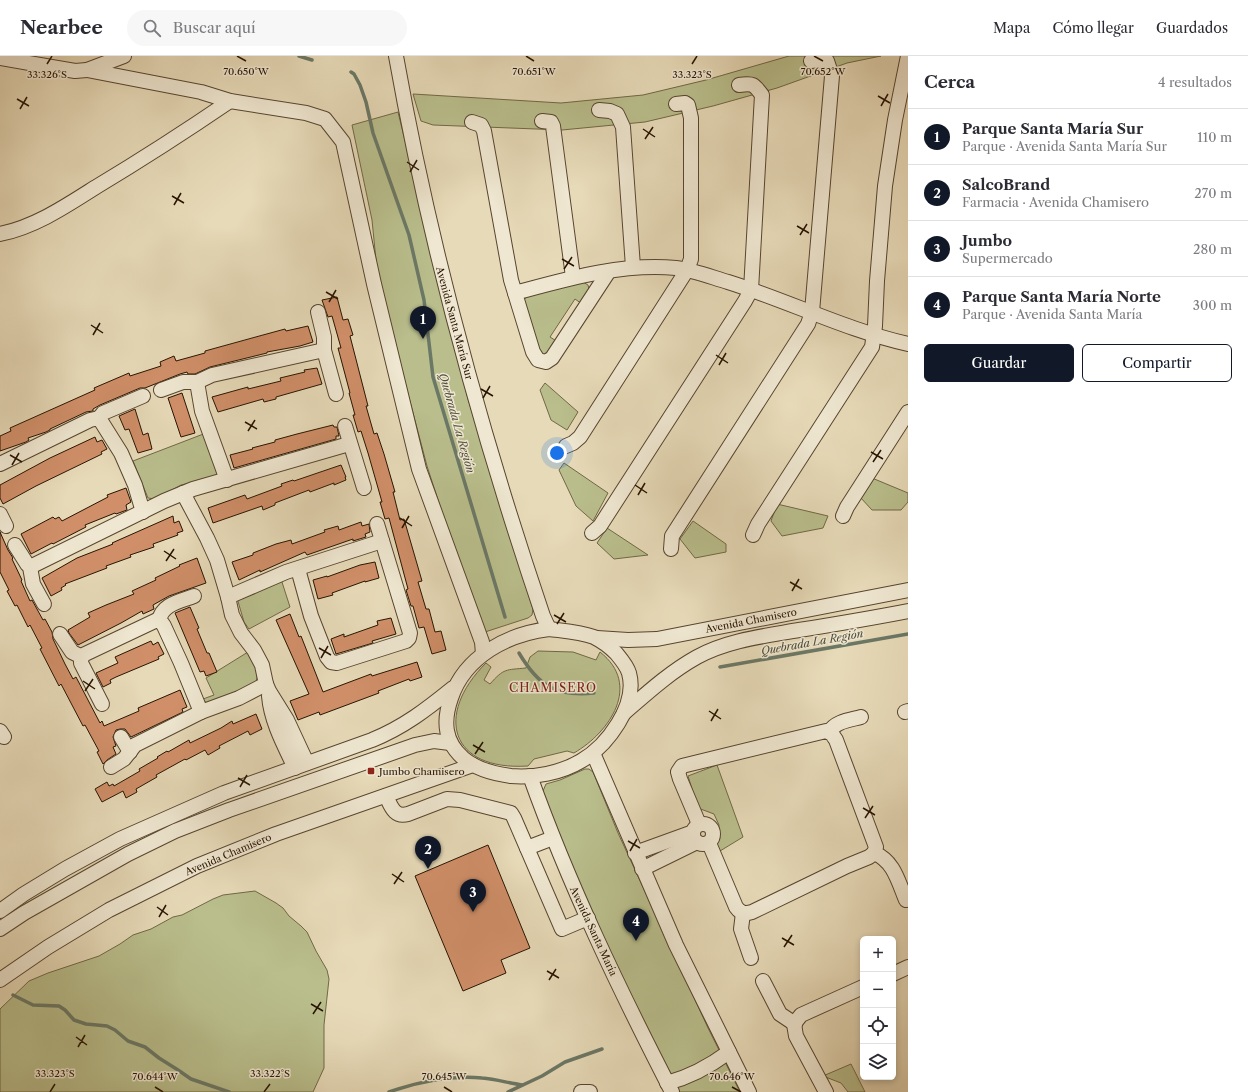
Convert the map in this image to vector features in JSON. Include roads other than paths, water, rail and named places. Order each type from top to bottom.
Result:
[{"type":"street","points":[[87,70],[124,56]]},
{"type":"street","name":"Avenida Santa María Sur","points":[[396,56],[424,199],[450,305],[489,450],[540,609],[545,622],[550,629]]},
{"type":"street","points":[[753,535],[758,524],[872,348],[874,336],[876,281],[885,186],[895,120],[908,56]]},
{"type":"street","points":[[0,58],[67,70],[87,70],[201,92],[230,101],[306,114],[325,119],[343,142],[374,284],[419,469],[482,642],[483,654]]},
{"type":"street","points":[[671,549],[672,536],[808,324],[812,312],[832,76],[828,61],[811,61]]},
{"type":"street","points":[[592,533],[600,526],[751,290],[762,96],[755,86],[750,84],[739,84]]},
{"type":"street","points":[[0,234],[46,218],[146,156],[230,101]]},
{"type":"street","points":[[566,446],[573,443],[580,437],[687,270],[691,259],[691,118],[688,105],[685,103],[676,104]]},
{"type":"street","points":[[599,110],[610,111],[617,114],[623,127],[633,267]]},
{"type":"street","points":[[542,121],[551,122],[554,126],[573,277]]},
{"type":"street","points":[[472,122],[481,125],[484,132],[511,280],[534,354],[538,360],[546,362],[554,357],[609,271]]},
{"type":"street","points":[[515,293],[573,277],[633,267],[666,267],[687,270],[751,290],[874,336],[908,344]]},
{"type":"street","points":[[318,312],[324,337],[324,350],[336,394]]},
{"type":"street","points":[[162,390],[183,382],[197,382],[212,375],[324,350]]},
{"type":"street","points":[[197,382],[202,411],[227,480]]},
{"type":"street","points":[[0,464],[90,420],[99,418],[103,413],[143,396]]},
{"type":"street","points":[[843,516],[856,492],[908,412]]},
{"type":"street","points":[[99,418],[121,453],[135,485],[143,512]]},
{"type":"street","points":[[345,426],[349,444],[364,488]]},
{"type":"street","points":[[30,567],[193,489],[349,444]]},
{"type":"street","points":[[182,494],[208,538],[217,560],[232,616],[241,633],[254,650],[262,664],[267,687],[287,720],[301,766]]},
{"type":"street","points":[[298,569],[311,616],[327,657],[331,662],[337,663],[406,642],[410,633],[377,524]]},
{"type":"street","points":[[228,597],[286,572],[382,540]]},
{"type":"street","points":[[15,545],[30,567],[33,584],[44,604]]},
{"type":"street","name":"Avenida Chamisero","points":[[594,637],[628,640],[657,639],[908,590]]},
{"type":"street","points":[[159,621],[162,613],[167,607],[194,596]]},
{"type":"street","name":"Avenida Chamisero","points":[[622,715],[667,676],[697,657],[724,645],[757,637],[908,611]]},
{"type":"street","points":[[102,704],[81,663],[82,657],[85,653],[157,620],[164,626],[176,651],[201,712]]},
{"type":"street","points":[[550,629],[574,632],[594,637],[608,646],[620,658],[629,672],[630,690],[622,715],[608,737],[593,753],[580,762],[551,772],[530,776],[504,775],[474,765],[459,754],[450,743],[446,728],[446,714],[452,695],[457,685],[472,664],[483,654],[498,644],[528,632],[550,629]]},
{"type":"street","points":[[60,634],[72,652],[76,656],[82,657]]},
{"type":"street","points":[[0,911],[24,894],[65,869],[120,839],[224,793],[391,732],[424,712],[457,685]]},
{"type":"street","points":[[112,767],[124,759],[135,745],[201,712],[267,687]]},
{"type":"street","points":[[829,732],[834,725],[838,723],[861,717]]},
{"type":"street","points":[[823,731],[829,732],[836,740],[875,844],[874,853],[869,857],[847,866],[752,912],[743,913],[736,907],[700,835],[678,770],[682,766],[823,731]]},
{"type":"street","points":[[121,737],[130,752]]},
{"type":"street","points":[[0,929],[24,913],[128,854],[175,831],[229,810],[415,745],[434,741],[450,743]]},
{"type":"street","points":[[593,753],[635,853],[691,977],[750,1092]]},
{"type":"street","name":"Avenida Chamisero","points":[[0,980],[54,943],[109,910],[197,866],[276,834],[474,765]]},
{"type":"street","name":"Avenida Santa María","points":[[530,776],[553,838],[588,918],[624,998],[669,1087],[679,1080],[703,1069],[729,1052]]},
{"type":"street","points":[[386,796],[393,810],[401,815],[408,814],[447,799],[472,803],[511,813],[562,929],[588,918]]},
{"type":"street","points":[[635,853],[700,835]]},
{"type":"street","points":[[642,868],[700,835]]},
{"type":"street","points":[[527,848],[553,838]]},
{"type":"street","points":[[874,853],[881,855],[888,861],[894,871],[906,900]]},
{"type":"street","points":[[743,913],[740,929],[751,958]]},
{"type":"street","points":[[896,973],[908,967]]},
{"type":"street","points":[[763,981],[780,1014],[794,1024],[796,1036],[826,1092],[833,1092]]},
{"type":"street","points":[[794,1024],[801,1015],[860,988]]},
{"type":"street","points":[[581,1092],[590,1092]]},
{"type":"waterway","name":"Quebrada La Región","points":[[299,56],[312,60]]},
{"type":"waterway","name":"Quebrada La Región","points":[[351,72],[354,74],[360,85],[366,102],[373,133],[409,235],[424,300],[433,377],[505,617]]},
{"type":"waterway","name":"Quebrada La Región","points":[[720,667],[908,634]]},
{"type":"waterway","name":"Quebrada La Región","points":[[519,653],[533,673],[541,681],[558,691],[580,694],[594,693]]},
{"type":"waterway","points":[[13,995],[33,1005],[59,1006],[74,1020],[86,1024],[107,1026],[115,1030],[128,1041],[145,1047],[191,1079],[229,1092]]},
{"type":"waterway","points":[[508,1092],[542,1076],[565,1062],[602,1049]]},
{"type":"waterway","points":[[389,1092],[423,1082],[447,1078],[471,1077],[522,1085]]},
{"type":"place","name":"Parque Santa María Sur","points":[[423,339]]},
{"type":"place","name":"Jumbo Chamisero","points":[[371,771]]},
{"type":"place","name":"SalcoBrand","points":[[428,869]]},
{"type":"place","name":"Jumbo","points":[[473,912]]},
{"type":"place","name":"Parque Santa María Norte","points":[[636,941]]},
{"type":"district","name":"CHAMISERO","points":[[553,688]]}]
